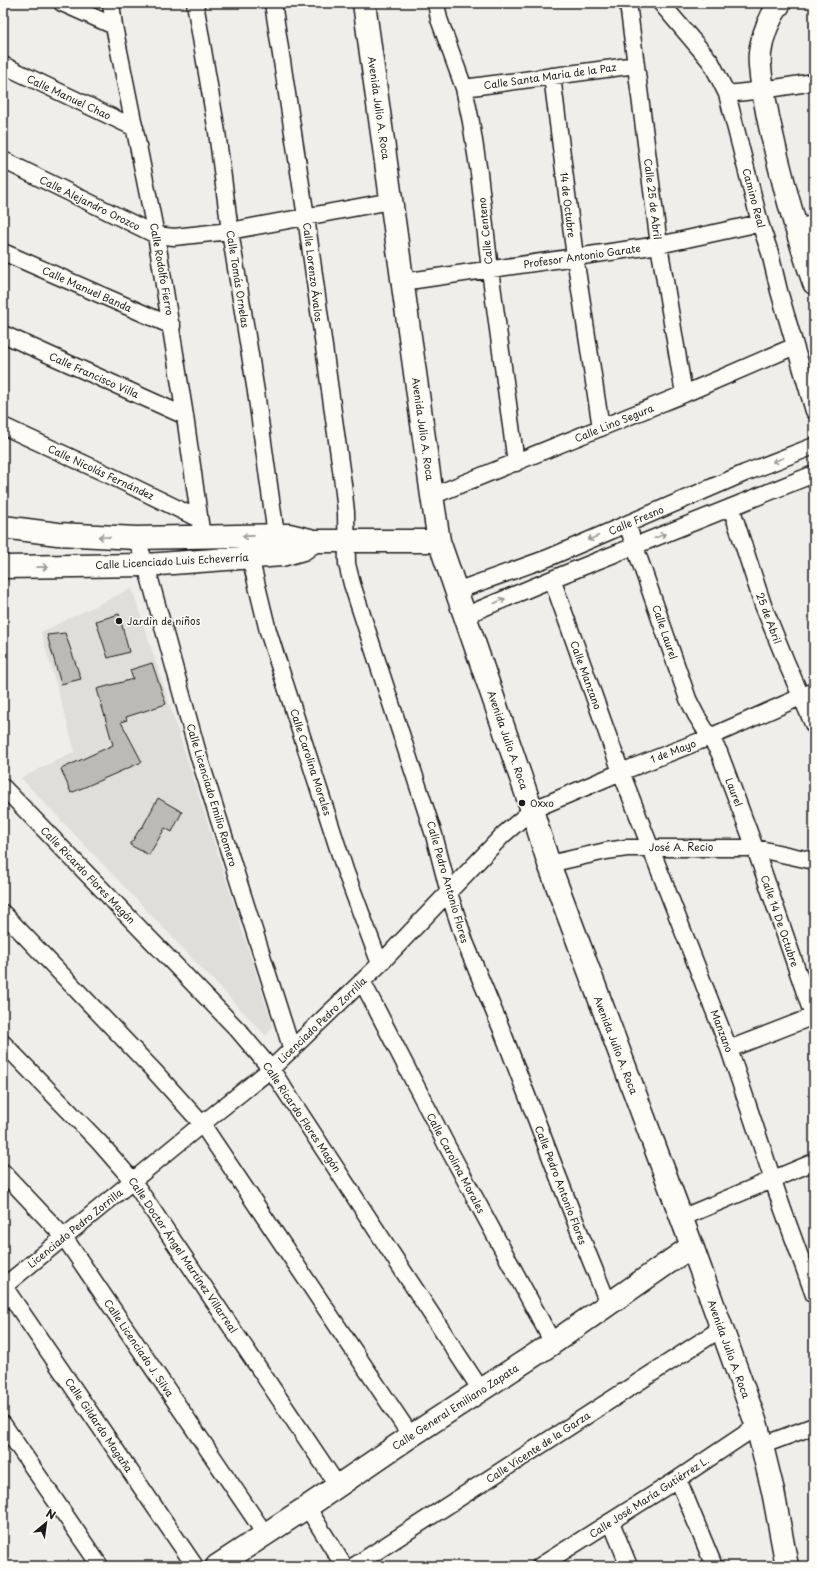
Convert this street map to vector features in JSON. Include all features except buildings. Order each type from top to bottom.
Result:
[{"type":"street","points":[[62,3],[114,26]]},
{"type":"street","name":"Calle Rodolfo Fierro","points":[[111,3],[114,26],[156,235],[172,326],[200,528]]},
{"type":"street","name":"Calle Tomás Ornelas","points":[[195,3],[218,132],[230,231],[279,545]]},
{"type":"street","name":"Calle Lorenzo Ávalos","points":[[273,3],[306,217],[344,498],[347,542]]},
{"type":"street","name":"Avenida Julio A. Roca","points":[[364,3],[432,496],[440,541],[464,616],[532,810],[549,864],[692,1246],[760,1436],[787,1566]]},
{"type":"street","name":"Calle Centeno","points":[[436,3],[439,19],[464,88],[479,173],[490,270],[516,463]]},
{"type":"street","name":"Calle 25 de Abril","points":[[628,3],[659,245],[684,394]]},
{"type":"street","name":"Camino Real","points":[[661,3],[711,62],[726,94],[760,223],[770,253],[814,411]]},
{"type":"street","points":[[773,6],[760,54],[763,90],[805,226],[814,283]]},
{"type":"street","name":"Calle Santa Maria de la Paz","points":[[464,88],[636,64]]},
{"type":"street","name":"Calle Manuel Chao","points":[[3,65],[135,128]]},
{"type":"street","name":"14 de Octubre","points":[[552,76],[575,257],[601,428]]},
{"type":"street","points":[[726,94],[814,82]]},
{"type":"street","name":"Calle Alejandro Orozco","points":[[3,160],[156,235],[174,237],[230,231],[391,201]]},
{"type":"street","name":"Profesor Antonio Garate","points":[[402,282],[659,245],[760,223]]},
{"type":"street","name":"Calle Manuel Banda","points":[[3,252],[172,326]]},
{"type":"street","name":"Calle Francisco Villa","points":[[3,334],[185,416]]},
{"type":"street","name":"Calle Lino Segura","points":[[432,496],[684,394],[795,346]]},
{"type":"street","name":"Calle Nicolás Fernández","points":[[3,426],[111,476],[200,528]]},
{"type":"street","name":"Calle Fresno","points":[[456,591],[548,558],[746,473],[814,446]]},
{"type":"street","points":[[464,616],[552,579],[814,474]]},
{"type":"street","name":"25 de Abril","points":[[731,507],[763,605],[787,664],[808,694],[814,726]]},
{"type":"street","name":"Calle Laurel","points":[[627,524],[688,699],[710,737]]},
{"type":"street","name":"Calle Licenciado Luis Echeverría","points":[[3,528],[58,534],[136,538],[200,528],[302,549],[314,541],[440,541]]},
{"type":"street","name":"Calle Licenciado Emilio Romero","points":[[136,538],[146,565],[199,757],[292,1050]]},
{"type":"street","name":"Calle Pedro Antonio Flores","points":[[347,542],[348,564],[352,584],[434,835],[449,893],[465,942],[501,1028],[608,1303]]},
{"type":"street","name":"Calle Licenciado Luis Echeverría","points":[[3,567],[146,565],[250,556],[279,545]]},
{"type":"street","name":"Calle Carolina Morales","points":[[250,556],[268,631],[345,870],[360,914],[380,964]]},
{"type":"street","name":"Calle Manzano","points":[[552,579],[621,772]]},
{"type":"street","name":"1 de Mayo","points":[[532,810],[621,772],[710,737],[808,694]]},
{"type":"street","name":"Laurel","points":[[710,737],[719,752],[755,848]]},
{"type":"street","name":"Manzano","points":[[621,772],[729,1049],[790,1229],[814,1294]]},
{"type":"street","name":"Calle Ricardo Flores Magón","points":[[3,787],[238,1030],[271,1070],[481,1390]]},
{"type":"street","name":"Licenciado Pedro Zorrilla","points":[[3,1286],[64,1238],[202,1124],[271,1070],[380,964],[503,836],[532,810]]},
{"type":"street","name":"José A. Recio","points":[[549,864],[606,851],[627,848],[755,848],[814,861]]},
{"type":"street","name":"Calle 14 De Octubre","points":[[755,848],[813,1016]]},
{"type":"street","points":[[3,913],[155,1072],[202,1124],[411,1436]]},
{"type":"street","name":"Calle Carolina Morales","points":[[362,981],[447,1146],[553,1343]]},
{"type":"street","points":[[729,1049],[813,1016]]},
{"type":"street","name":"Calle Doctor Ángel Martínez Villarreal","points":[[3,1043],[99,1142],[133,1180],[338,1486]]},
{"type":"street","points":[[681,1218],[814,1162]]},
{"type":"street","name":"Calle Licenciado J. Silva","points":[[3,1172],[64,1238],[265,1534]]},
{"type":"street","name":"Calle General Emiliano Zapata","points":[[217,1566],[553,1343],[608,1303],[692,1246]]},
{"type":"street","name":"Calle Gildardo Magaña","points":[[3,1286],[195,1566]]},
{"type":"street","name":"Calle Vicente de la Garza","points":[[354,1566],[722,1328]]},
{"type":"street","points":[[3,1424],[100,1566]]},
{"type":"street","name":"Calle José María Gutiérrez L.","points":[[541,1566],[678,1479],[760,1436],[814,1426]]},
{"type":"street","points":[[678,1479],[714,1566]]},
{"type":"street","points":[[307,1507],[344,1566]]},
{"type":"street","points":[[611,1522],[629,1566]]},
{"type":"shaded area","points":[[132,588],[273,1026],[266,1036],[21,778],[75,751],[41,632]]},
{"type":"place","name":"Jardin de niños","points":[[119,621]]},
{"type":"place","name":"Oxxo","points":[[522,803]]}]
